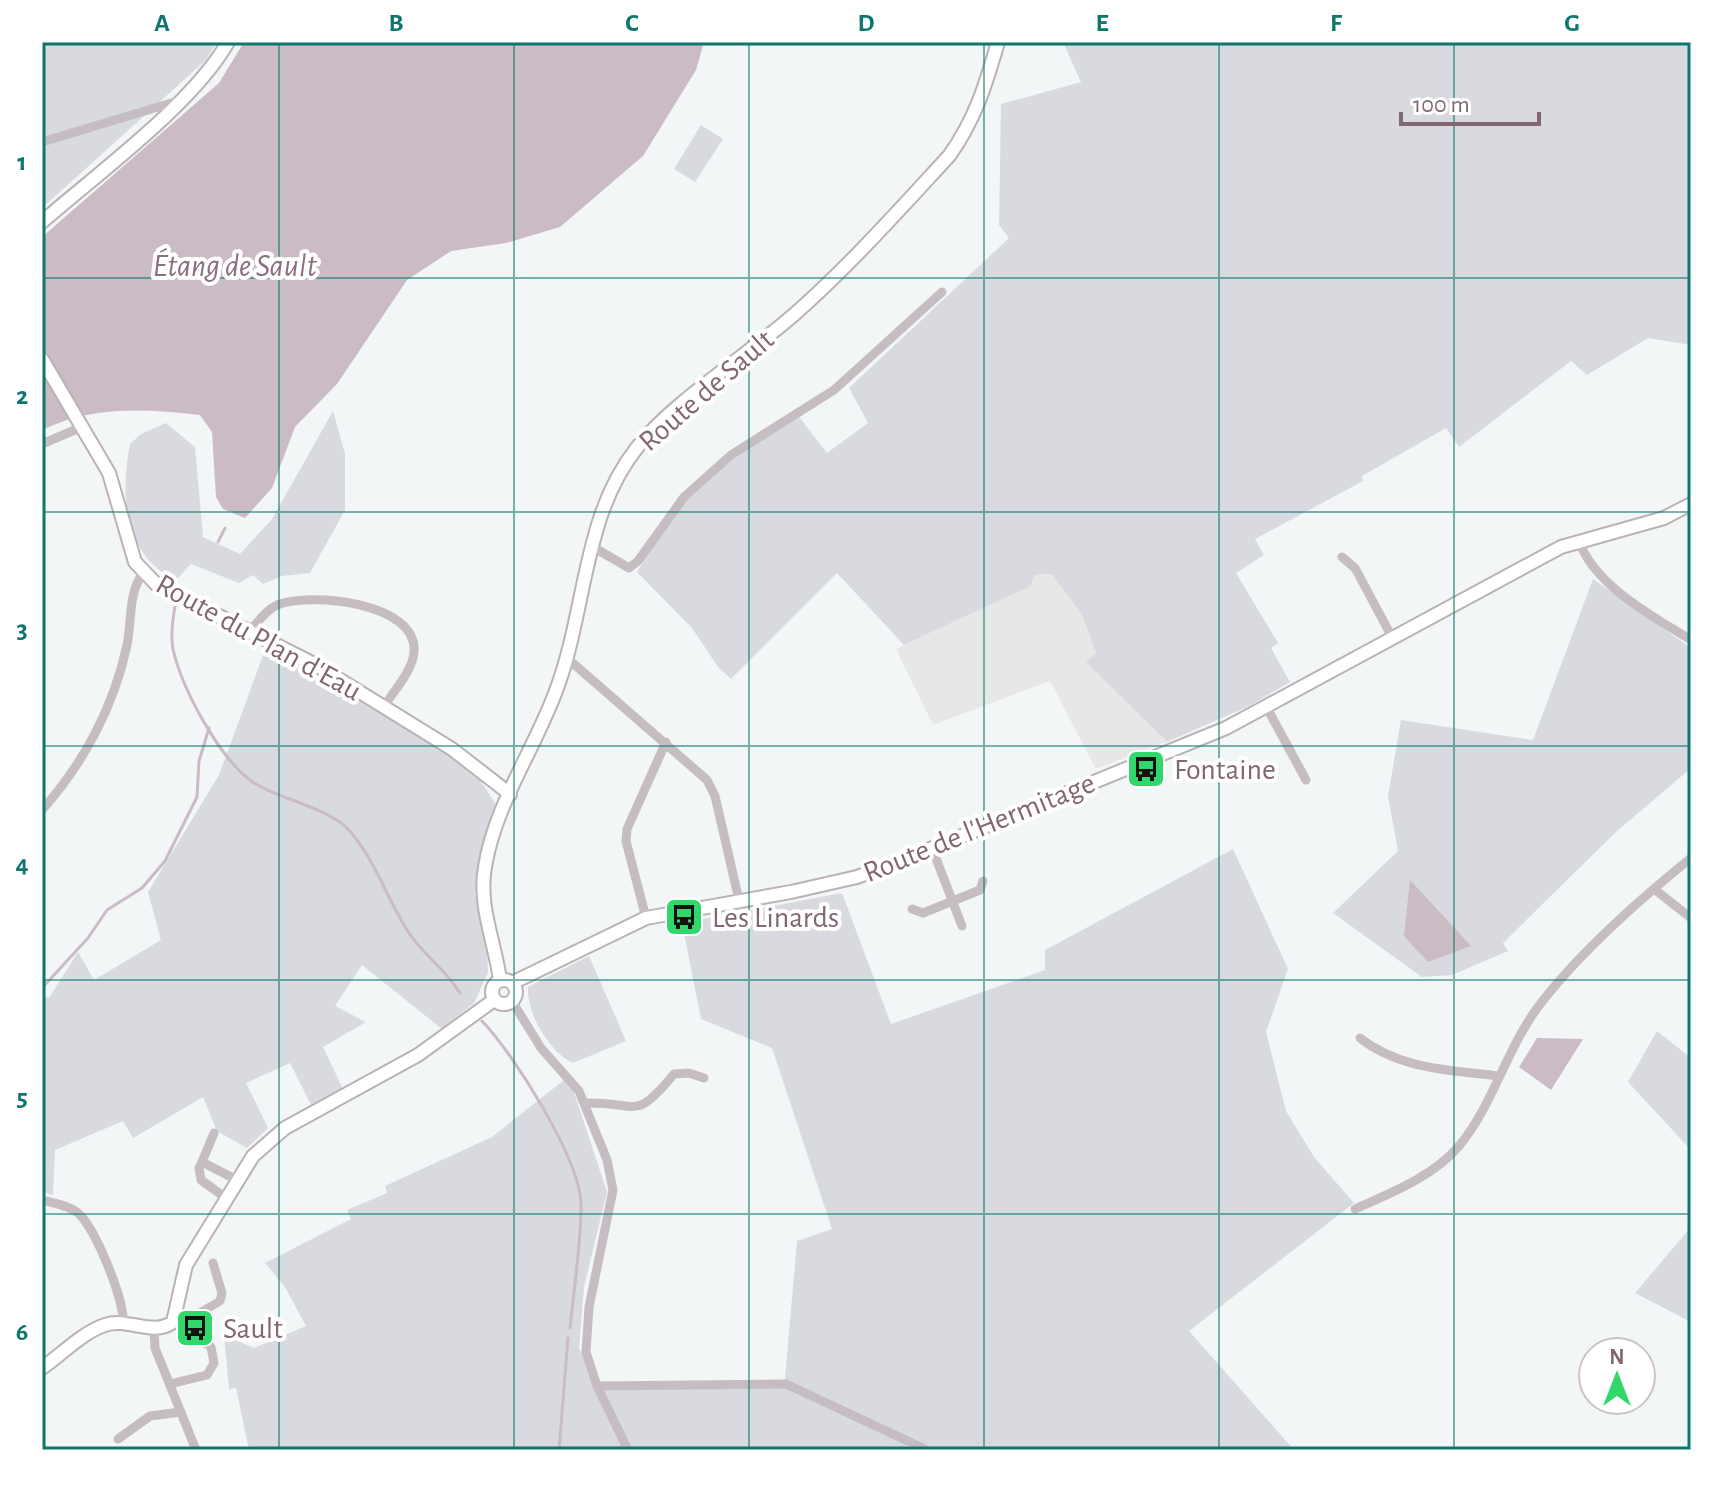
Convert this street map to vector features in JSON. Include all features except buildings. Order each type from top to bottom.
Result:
[{"type":"street","points":[[42,222],[181,100],[210,70],[228,42]]},
{"type":"street","name":"Route de Sault","points":[[506,982],[483,890],[494,831],[543,726],[567,658],[593,547],[615,477],[638,445],[798,312],[949,156],[969,128],[981,101],[998,42]]},
{"type":"street","points":[[42,142],[181,100]]},
{"type":"street","points":[[593,547],[629,568],[638,561],[684,497],[731,455],[834,390],[942,292]]},
{"type":"street","name":"Route du Plan d'Eau","points":[[42,359],[83,424],[116,488],[135,562],[143,573],[156,584],[250,631],[384,706],[464,757],[510,794]]},
{"type":"street","points":[[42,444],[83,424]]},
{"type":"street","name":"Route de l'Hermitage","points":[[506,982],[646,918],[857,877],[932,848],[1226,728],[1534,561],[1579,541],[1664,518],[1691,504]]},
{"type":"street","points":[[1579,541],[1594,570],[1660,621],[1691,640]]},
{"type":"street","points":[[1342,557],[1355,568],[1393,639]]},
{"type":"street","points":[[42,810],[70,779],[103,717],[120,672],[133,595],[143,573]]},
{"type":"street","points":[[250,631],[275,606],[304,599],[376,609],[397,619],[412,635],[414,653],[384,706]]},
{"type":"street","points":[[567,658],[666,742],[712,788],[739,900]]},
{"type":"street","points":[[1267,708],[1306,780]]},
{"type":"street","points":[[646,918],[626,841],[627,829],[666,742]]},
{"type":"street","points":[[932,848],[962,926]]},
{"type":"street","points":[[1355,1209],[1398,1190],[1450,1156],[1472,1127],[1541,1003],[1654,889],[1691,858]]},
{"type":"street","points":[[912,909],[923,913],[980,890],[983,881]]},
{"type":"street","points":[[1654,889],[1691,918]]},
{"type":"street","points":[[506,982],[516,990],[512,1001],[505,1004],[494,1000],[492,989],[506,982]]},
{"type":"street","points":[[177,1325],[186,1265],[253,1156],[285,1128],[418,1055],[494,1000]]},
{"type":"street","points":[[512,1001],[541,1048],[572,1080],[585,1103],[607,1160],[613,1190],[588,1321],[587,1362],[628,1450]]},
{"type":"street","points":[[1360,1038],[1378,1052],[1403,1061],[1498,1076]]},
{"type":"street","points":[[585,1103],[638,1108],[654,1100],[674,1074],[689,1073],[704,1078]]},
{"type":"street","points":[[214,1133],[199,1168],[201,1180],[226,1198]]},
{"type":"street","points":[[202,1162],[237,1180]]},
{"type":"street","points":[[42,1200],[68,1207],[88,1224],[123,1302],[123,1323]]},
{"type":"street","points":[[42,1368],[103,1325],[123,1323],[154,1328],[177,1325],[220,1301],[222,1293],[213,1263]]},
{"type":"street","points":[[170,1384],[207,1375],[214,1363],[211,1347],[177,1325]]},
{"type":"street","points":[[154,1328],[155,1348],[196,1450]]},
{"type":"street","points":[[597,1386],[786,1384],[927,1450]]},
{"type":"street","points":[[118,1439],[150,1416],[181,1412]]},
{"type":"shaded area","points":[[42,42],[217,42],[205,61],[42,208]]},
{"type":"shaded area","points":[[1063,42],[1691,42],[1691,345],[1648,338],[1587,375],[1571,361],[1459,447],[1446,428],[1362,476],[1363,481],[1255,539],[1264,555],[1236,573],[1278,643],[1271,648],[1290,682],[1249,706],[1167,742],[1086,662],[1096,653],[1082,615],[1052,574],[1034,575],[1031,586],[904,645],[837,573],[731,679],[718,667],[692,628],[637,572],[686,495],[738,455],[799,417],[827,453],[868,423],[849,388],[1009,238],[999,225],[1001,104],[1081,82]]},
{"type":"shaded area","points":[[701,125],[723,139],[695,182],[674,169]]},
{"type":"shaded area","points":[[333,411],[345,454],[345,510],[310,573],[282,576],[263,584],[253,575],[239,583],[191,564],[176,580],[145,556],[129,522],[126,503],[130,444],[141,434],[166,423],[195,447],[203,537],[240,554],[272,519]]},
{"type":"shaded area","points":[[1053,574],[1082,615],[1096,653],[1087,662],[1167,742],[1096,769],[1050,681],[933,725],[896,649],[1031,586],[1034,575]]},
{"type":"shaded area","points":[[1593,579],[1691,648],[1691,768],[1616,832],[1503,943],[1508,951],[1452,975],[1422,977],[1333,913],[1398,851],[1388,796],[1401,720],[1533,740]]},
{"type":"shaded area","points":[[266,647],[470,765],[495,803],[475,895],[487,943],[488,973],[474,1003],[442,1029],[362,965],[335,1006],[366,1022],[323,1047],[343,1089],[311,1105],[290,1063],[246,1083],[268,1128],[247,1148],[217,1131],[203,1097],[133,1138],[123,1121],[55,1150],[53,1195],[42,1192],[42,995],[49,998],[78,952],[94,980],[161,940],[148,892],[219,775]]},
{"type":"shaded area","points":[[1233,849],[1288,969],[1266,1032],[1286,1111],[1314,1157],[1354,1203],[1189,1331],[1294,1450],[249,1450],[236,1388],[229,1389],[224,1335],[254,1348],[306,1326],[285,1287],[265,1263],[351,1219],[347,1210],[387,1193],[385,1186],[492,1137],[564,1080],[573,1089],[607,1192],[584,1287],[579,1348],[594,1382],[784,1389],[797,1241],[832,1229],[772,1048],[701,1019],[682,923],[842,893],[891,1024],[1045,970],[1045,950]]},
{"type":"shaded area","points":[[589,956],[626,1041],[573,1063],[556,1051],[541,1031],[531,1008],[528,987]]},
{"type":"shaded area","points":[[1657,1031],[1691,1058],[1691,1150],[1628,1082]]},
{"type":"shaded area","points":[[1691,1227],[1691,1322],[1635,1293]]},
{"type":"water","name":"Étang de Sault","points":[[244,42],[704,42],[696,70],[643,156],[560,227],[506,243],[451,251],[407,280],[337,384],[295,427],[272,488],[245,518],[223,509],[216,497],[212,432],[200,415],[120,411],[81,416],[42,430],[42,237],[219,83]]},
{"type":"water","points":[[1410,880],[1471,946],[1428,962],[1404,936]]},
{"type":"water","points":[[1537,1038],[1583,1039],[1551,1090],[1519,1067]]},
{"type":"waterway","points":[[218,542],[225,528]]},
{"type":"waterway","points":[[176,601],[172,631],[178,665],[204,722],[228,758],[254,783],[316,809],[347,828],[365,852],[409,933],[460,993]]},
{"type":"waterway","points":[[42,988],[88,938],[107,910],[142,888],[165,861],[197,797],[199,761],[209,728]]},
{"type":"waterway","points":[[482,1021],[511,1057],[543,1108],[558,1135],[578,1185],[580,1235],[570,1328]]},
{"type":"waterway","points":[[559,1450],[568,1338]]},
{"type":"place","name":"Fontaine","points":[[1146,769]]},
{"type":"place","name":"Les Linards","points":[[684,917]]},
{"type":"place","name":"Sault","points":[[195,1328]]}]
